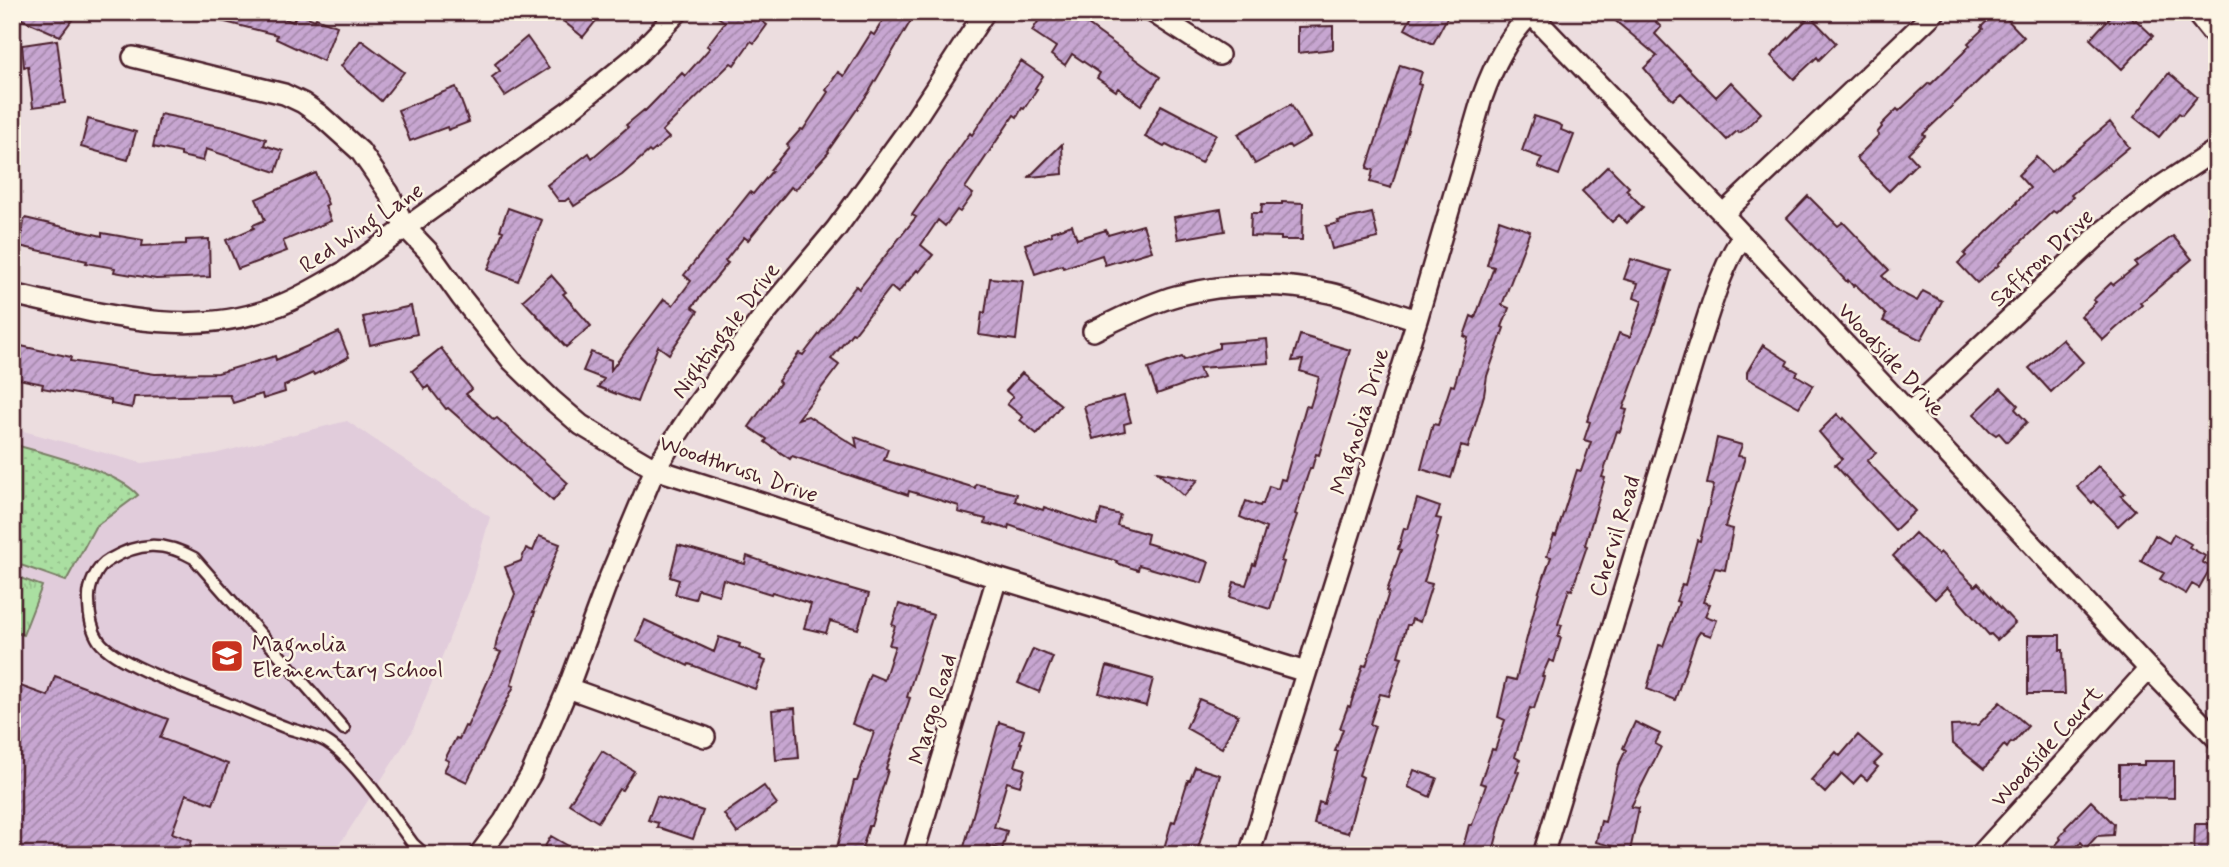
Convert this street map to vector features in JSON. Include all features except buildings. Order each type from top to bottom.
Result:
[{"type":"street","name":"Red Wing Lane","points":[[12,293],[93,312],[149,321],[185,323],[245,316],[277,307],[345,271],[570,110],[636,56],[678,12]]},
{"type":"street","name":"Nightingale Drive","points":[[480,855],[504,821],[531,774],[655,469],[696,406],[764,315],[836,229],[911,127],[985,12]]},
{"type":"street","points":[[1152,12],[1219,55]]},
{"type":"street","points":[[1723,214],[1935,12]]},
{"type":"street","points":[[2195,12],[2217,39]]},
{"type":"street","name":"Woodside Drive","points":[[1532,13],[2148,669],[2217,739]]},
{"type":"street","name":"Magnolia Drive","points":[[1249,855],[1417,320],[1482,98],[1507,44],[1532,13]]},
{"type":"street","name":"Woodthrush Drive","points":[[133,57],[284,94],[303,103],[327,121],[360,151],[390,193],[405,227],[428,251],[512,361],[581,425],[655,469],[997,578],[1306,672]]},
{"type":"street","name":"Saffron Drive","points":[[1909,413],[2103,231],[2161,186],[2217,149]]},
{"type":"street","name":"Chervil Road","points":[[1544,855],[1698,349],[1721,278],[1743,236]]},
{"type":"street","points":[[1093,331],[1174,297],[1207,289],[1250,285],[1328,293],[1417,320]]},
{"type":"street","name":"Margo Road","points":[[913,855],[997,578]]},
{"type":"street","name":"Woodside Court","points":[[1980,855],[2148,669]]},
{"type":"street","points":[[568,688],[705,737]]},
{"type":"lane","points":[[344,729],[194,558],[164,546],[141,546],[105,561],[94,578],[89,595],[89,613],[92,628],[108,650],[149,673],[327,742],[349,761],[413,844],[425,855]]},
{"type":"shaded area","name":"Magnolia Elementary School","points":[[347,421],[490,517],[472,581],[412,732],[344,838],[328,855],[12,855],[12,428],[142,463],[214,454]]},
{"type":"green space","points":[[12,444],[97,471],[128,486],[138,495],[95,527],[66,581],[12,562]]},
{"type":"green space","points":[[12,575],[42,586],[23,635],[12,631]]},
{"type":"place","name":"Magnolia Elementary School","points":[[227,656]]}]
